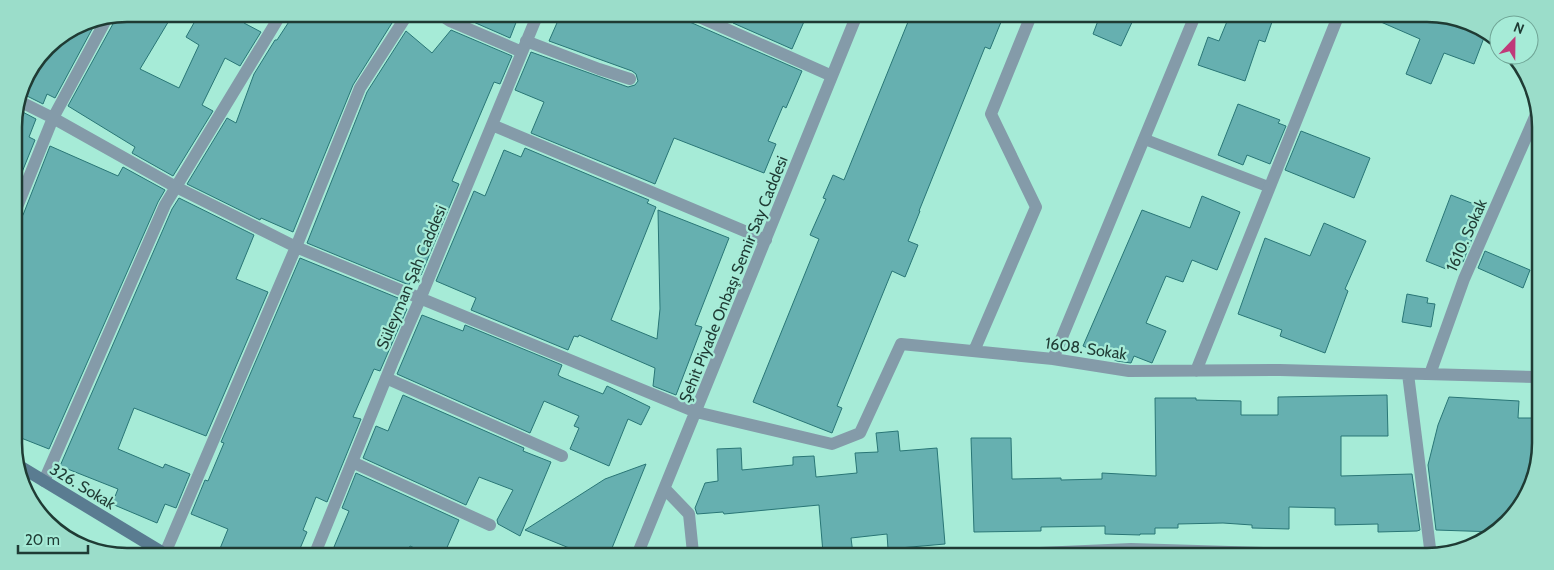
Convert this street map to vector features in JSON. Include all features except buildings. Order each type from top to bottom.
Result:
[{"type":"street","name":"Şehit Piyade Onbaşı Semir Say Caddesi","points":[[640,548],[854,22]]},
{"type":"street","points":[[974,351],[1036,207],[992,114],[1028,22]]},
{"type":"street","points":[[1053,359],[1192,22]]},
{"type":"street","points":[[1196,371],[1336,22]]},
{"type":"street","points":[[44,481],[165,205],[276,23]]},
{"type":"street","points":[[167,548],[296,247],[360,88],[401,23]]},
{"type":"street","points":[[452,23],[630,79]]},
{"type":"street","name":"Süleyman Şah Caddesi","points":[[317,548],[534,23]]},
{"type":"street","points":[[712,23],[832,76]]},
{"type":"street","points":[[23,190],[52,118],[103,26]]},
{"type":"street","points":[[25,104],[176,187],[296,247],[696,412]]},
{"type":"street","name":"1610. Sokak","points":[[1430,374],[1464,279],[1532,124]]},
{"type":"street","points":[[492,125],[766,240]]},
{"type":"street","name":"1608. Sokak","points":[[696,412],[832,444],[860,432],[901,344],[1053,359],[1129,372],[1280,370],[1532,378]]},
{"type":"street","points":[[1408,374],[1430,547]]},
{"type":"street","points":[[386,378],[562,456]]},
{"type":"street","points":[[352,462],[490,525]]},
{"type":"street","name":"326. Sokak","points":[[27,471],[155,548]]},
{"type":"street","points":[[664,489],[690,514],[693,548]]},
{"type":"lane","points":[[1144,139],[1269,188]]}]
